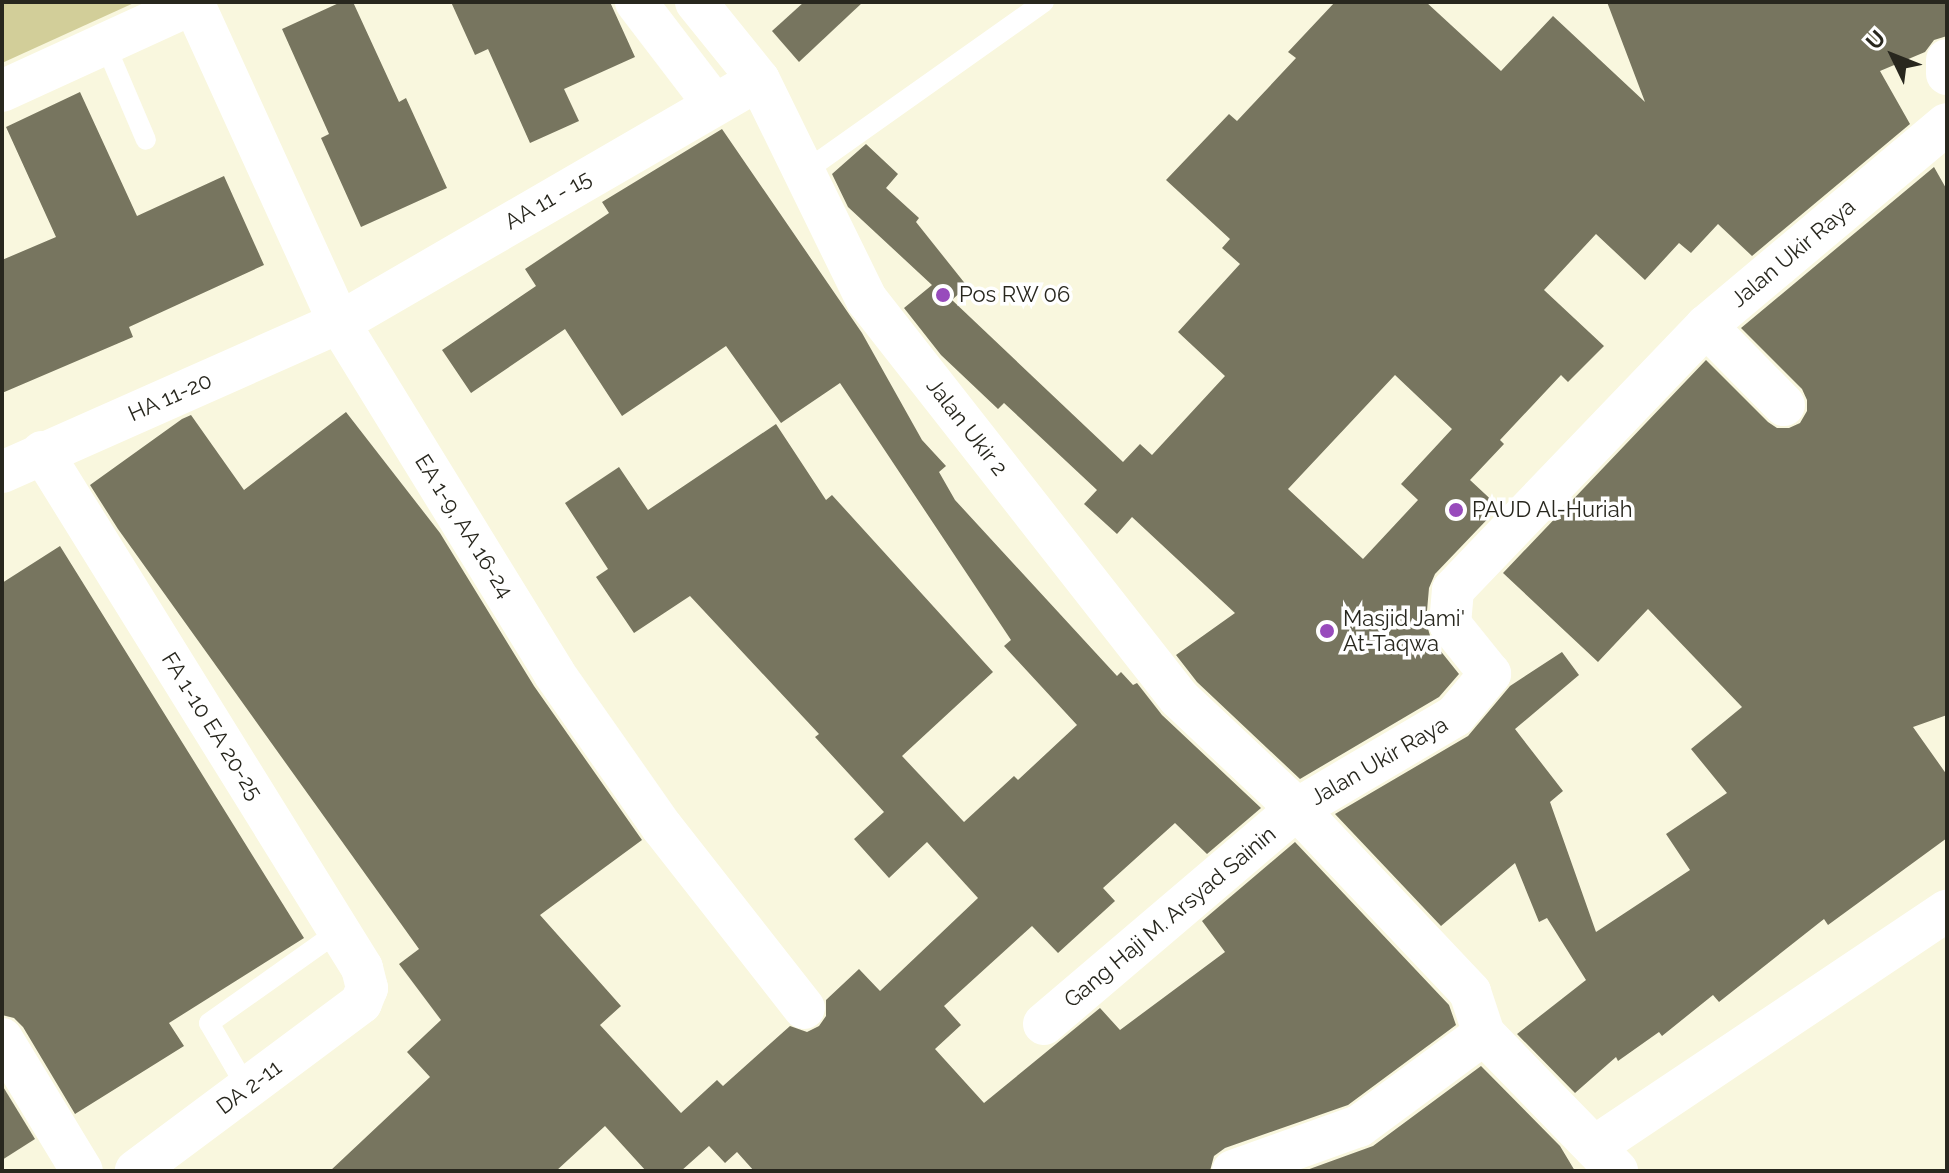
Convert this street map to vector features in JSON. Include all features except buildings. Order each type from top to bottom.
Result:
[{"type":"street","points":[[2,91],[194,2]]},
{"type":"street","name":"EA 1-9, AA 16-24","points":[[194,2],[339,323],[554,673],[662,827],[804,1008]]},
{"type":"street","points":[[636,2],[714,104]]},
{"type":"street","name":"Jalan Ukir 2","points":[[696,2],[759,80],[867,300],[1179,698],[1297,809]]},
{"type":"street","points":[[1947,60],[1947,74]]},
{"type":"street","name":"AA 11 - 15","points":[[339,323],[759,80]]},
{"type":"street","name":"Jalan Ukir Raya","points":[[1484,1034],[1470,992],[1297,809],[1455,716],[1490,674],[1450,624],[1453,590],[1706,326],[1947,124]]},
{"type":"street","name":"HA 11-20","points":[[2,472],[339,323]]},
{"type":"street","points":[[1706,326],[1784,405]]},
{"type":"street","name":"FA 1-10 EA 20-25","points":[[42,452],[362,968],[367,988],[361,1003]]},
{"type":"street","name":"Gang Haji M. Arsyad Sainin","points":[[1044,1024],[1297,809]]},
{"type":"street","points":[[1233,1171],[1359,1126],[1484,1034],[1606,1159],[1947,911]]},
{"type":"street","name":"DA 2-11","points":[[136,1171],[361,1003]]},
{"type":"street","points":[[2,1039],[82,1171]]},
{"type":"lane","points":[[804,172],[1044,2]]},
{"type":"lane","points":[[105,44],[146,140]]},
{"type":"lane","points":[[247,1088],[209,1023],[339,931]]},
{"type":"shaded area","points":[[2,2],[136,2],[2,63]]},
{"type":"place","name":"Pos RW 06","points":[[943,295]]},
{"type":"place","name":"PAUD Al-Huriah","points":[[1456,510]]},
{"type":"place","name":"Masjid Jami' At-Taqwa","points":[[1327,631]]}]
